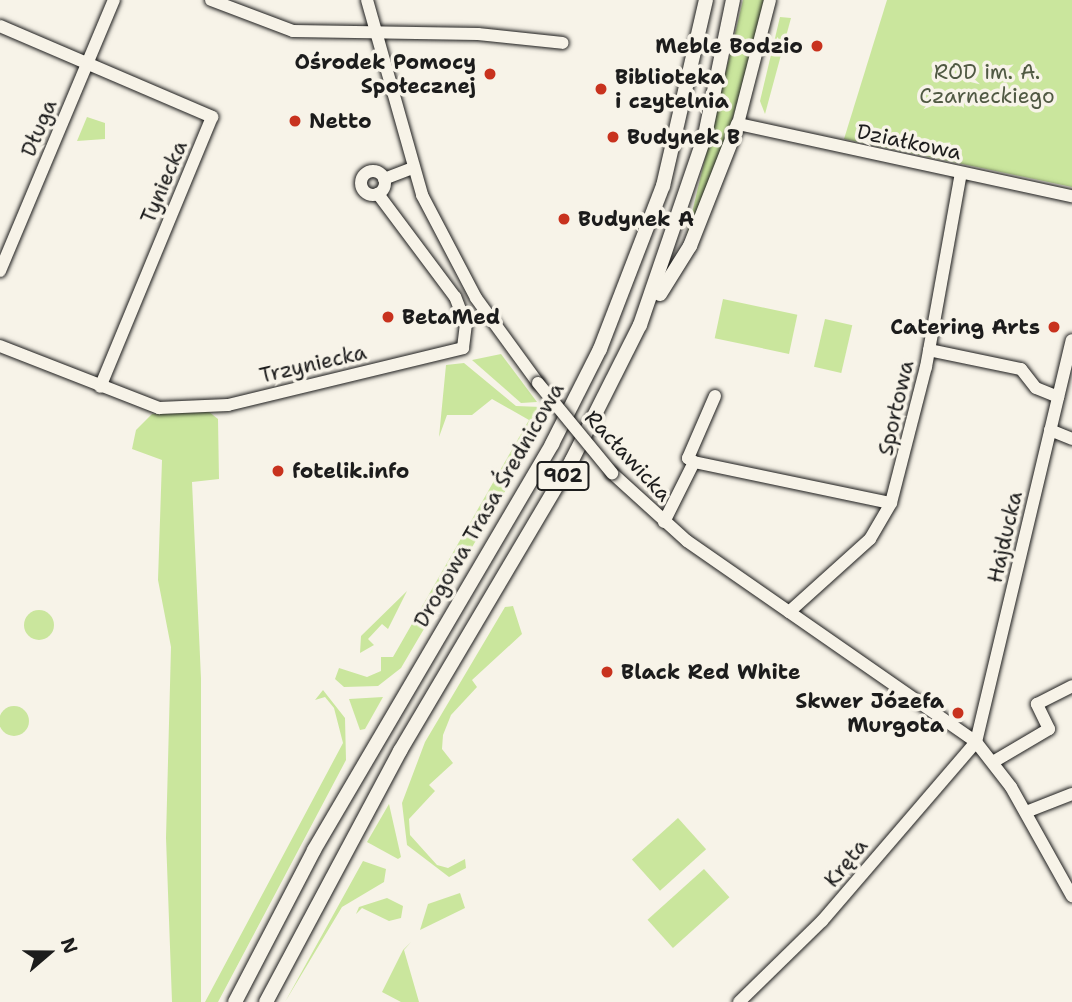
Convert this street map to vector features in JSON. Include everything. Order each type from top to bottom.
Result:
[{"type":"main road","name":"Drogowa Trasa Średnicowa","points":[[235,1002],[314,850],[552,444],[600,349],[663,186],[706,0]]},
{"type":"main road","name":"902","points":[[266,1002],[400,751],[572,460],[640,325],[705,135],[733,0]]},
{"type":"main road","points":[[640,325],[691,246],[738,124]]},
{"type":"street","name":"Długa","points":[[0,271],[114,0]]},
{"type":"street","points":[[211,0],[284,29],[563,43]]},
{"type":"street","name":"Racławicka","points":[[367,0],[412,167],[458,267],[538,383],[612,472],[664,522],[975,742],[993,762],[1026,812],[1072,896]]},
{"type":"street","points":[[738,124],[770,0]]},
{"type":"street","points":[[0,26],[88,63]]},
{"type":"street","name":"Tyniecka","points":[[88,63],[212,117],[100,387]]},
{"type":"street","name":"Działkowa","points":[[738,124],[1072,196]]},
{"type":"street","points":[[384,179],[375,171],[362,178],[365,192],[378,194],[384,179],[412,167]]},
{"type":"street","name":"Sportowa","points":[[789,612],[870,539],[891,503],[929,351],[961,173]]},
{"type":"street","name":"Trzyniecka","points":[[0,346],[159,408],[228,405],[463,348],[466,325],[450,288],[378,194]]},
{"type":"street","name":"Hajducka","points":[[975,742],[1072,340]]},
{"type":"street","points":[[929,351],[1021,369],[1036,388],[1058,397]]},
{"type":"street","points":[[715,396],[688,458],[694,463],[891,503]]},
{"type":"street","points":[[1050,430],[1072,439]]},
{"type":"street","points":[[664,522],[694,463]]},
{"type":"street","points":[[993,762],[1049,729],[1037,704],[1072,686]]},
{"type":"street","name":"Kręta","points":[[739,1002],[822,921],[975,742]]},
{"type":"street","points":[[1026,812],[1072,794]]},
{"type":"green space","points":[[743,0],[764,0],[727,139],[685,242]]},
{"type":"green space","name":"ROD im. A. Czarneckiego","points":[[887,0],[1072,0],[1072,187],[844,139]]},
{"type":"green space","points":[[780,17],[791,18],[765,114],[760,101]]},
{"type":"green space","points":[[87,117],[105,123],[105,139],[77,141]]},
{"type":"green space","points":[[723,299],[797,315],[789,354],[715,338]]},
{"type":"green space","points":[[825,319],[852,325],[841,373],[814,367]]},
{"type":"green space","points":[[501,354],[537,402],[521,403],[472,360]]},
{"type":"green space","points":[[464,363],[516,406],[541,407],[548,418],[401,668],[378,686],[344,687],[335,679],[339,668],[367,677],[381,671],[381,657],[393,657],[529,420],[492,399],[472,415],[447,415],[439,437],[446,365]]},
{"type":"green space","points":[[208,411],[218,419],[219,479],[192,482],[201,678],[201,1002],[172,1002],[166,838],[171,647],[158,580],[162,460],[132,449],[136,430],[152,414]]},
{"type":"green space","points":[[407,591],[388,629],[382,624],[368,639],[374,645],[360,653],[361,636]]},
{"type":"green space","points":[[513,606],[522,634],[472,680],[477,687],[451,715],[443,735],[442,749],[453,763],[429,785],[435,791],[409,819],[410,835],[437,865],[448,868],[465,859],[466,868],[449,877],[407,845],[402,803],[425,742],[505,607]]},
{"type":"green space","points":[[39,610],[50,614],[54,625],[50,636],[39,640],[28,636],[24,625],[28,614]]},
{"type":"green space","points":[[323,690],[345,718],[346,760],[218,1002],[205,1002],[343,743],[334,708],[325,697],[315,700]]},
{"type":"green space","points":[[383,697],[365,729],[360,730],[349,699]]},
{"type":"green space","points":[[14,706],[25,710],[29,721],[25,732],[14,736],[3,732],[-1,721],[3,710]]},
{"type":"green space","points":[[389,804],[401,857],[398,859],[367,842]]},
{"type":"green space","points":[[678,818],[706,849],[660,891],[632,859]]},
{"type":"green space","points":[[363,861],[386,869],[384,882],[342,907],[285,1002]]},
{"type":"green space","points":[[704,869],[729,897],[673,948],[648,920]]},
{"type":"green space","points":[[460,893],[465,908],[420,930],[428,904]]},
{"type":"green space","points":[[387,898],[403,906],[401,918],[389,921],[362,908],[356,914],[359,907]]},
{"type":"green space","points":[[411,942],[404,950],[419,1002],[401,1002],[382,992],[403,950]]},
{"type":"place","name":"Meble Bodzio","points":[[817,46]]},
{"type":"place","name":"Ośrodek Pomocy Społecznej","points":[[490,74]]},
{"type":"place","name":"Biblioteka i czytelnia","points":[[601,89]]},
{"type":"place","name":"Netto","points":[[295,121]]},
{"type":"place","name":"Budynek B","points":[[613,137]]},
{"type":"place","name":"Budynek A","points":[[564,219]]},
{"type":"place","name":"BetaMed","points":[[388,317]]},
{"type":"place","name":"Catering Arts","points":[[1054,327]]},
{"type":"place","name":"fotelik.info","points":[[278,471]]},
{"type":"place","name":"Black Red White","points":[[607,672]]},
{"type":"place","name":"Skwer Józefa Murgota","points":[[958,713]]}]
